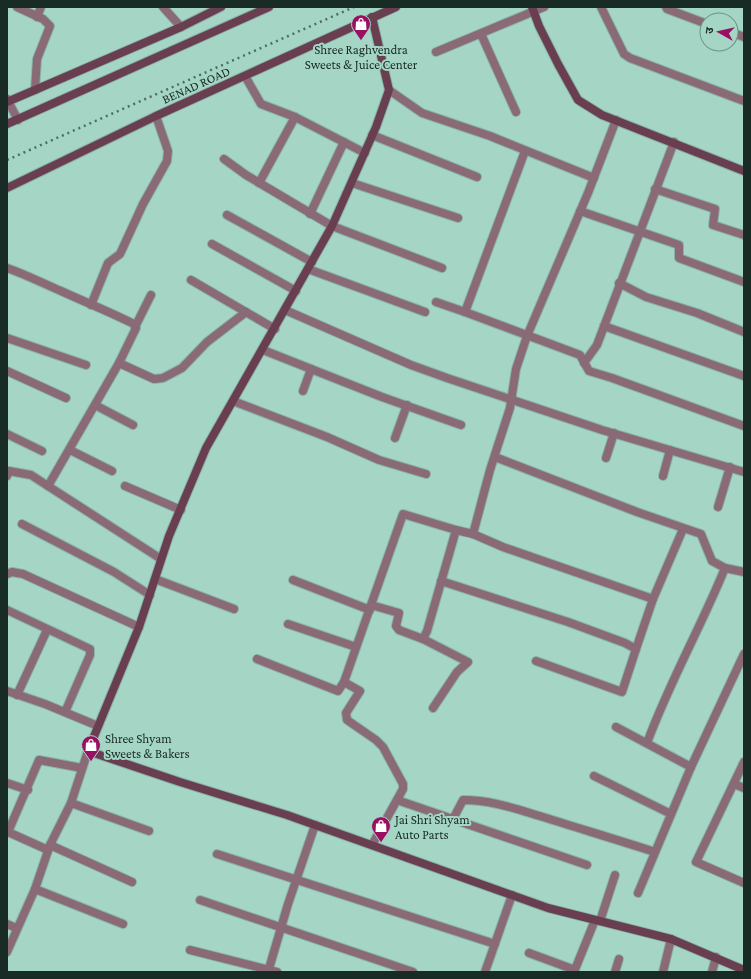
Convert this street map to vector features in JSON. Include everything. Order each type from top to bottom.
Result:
[{"type":"street","points":[[17,7],[48,22],[50,26],[37,59],[35,90]]},
{"type":"street","points":[[37,16],[41,7]]},
{"type":"street","points":[[164,7],[181,27]]},
{"type":"street","points":[[18,120],[8,101],[181,27],[221,7]]},
{"type":"street","points":[[7,124],[269,7]]},
{"type":"street","name":"BENAD ROAD","points":[[7,188],[156,116],[396,7]]},
{"type":"street","points":[[436,52],[481,34],[532,9],[544,7]]},
{"type":"street","points":[[601,7],[624,54],[630,58],[744,101]]},
{"type":"street","points":[[666,7],[666,9],[699,21]]},
{"type":"street","points":[[532,9],[558,64],[578,100],[602,115],[674,142],[744,171]]},
{"type":"street","points":[[7,952],[16,928],[35,889],[49,847],[71,803],[88,751],[139,627],[161,559],[206,448],[275,329],[332,226],[365,153],[388,90],[372,17]]},
{"type":"street","points":[[481,34],[516,112]]},
{"type":"street","points":[[245,76],[261,104],[295,117],[365,153]]},
{"type":"street","points":[[388,90],[422,112],[490,136],[594,178]]},
{"type":"street","points":[[92,305],[108,263],[120,254],[143,204],[167,161],[168,151],[156,116]]},
{"type":"street","points":[[259,183],[295,117]]},
{"type":"street","points":[[473,534],[511,400],[516,369],[527,336],[594,178],[616,120]]},
{"type":"street","points":[[372,135],[477,177]]},
{"type":"street","points":[[310,214],[344,142]]},
{"type":"street","points":[[584,363],[598,345],[619,283],[674,142]]},
{"type":"street","points":[[465,312],[525,151]]},
{"type":"street","points":[[224,159],[259,183],[332,226],[442,268]]},
{"type":"street","points":[[352,183],[458,218]]},
{"type":"street","points":[[655,189],[715,209],[713,225],[744,235]]},
{"type":"street","points":[[580,211],[679,245],[679,258],[744,282]]},
{"type":"street","points":[[227,215],[310,265],[425,312]]},
{"type":"street","points":[[212,244],[296,290]]},
{"type":"street","points":[[7,268],[32,276],[128,321],[135,327]]},
{"type":"street","points":[[191,280],[275,329]]},
{"type":"street","points":[[619,283],[646,297],[697,313],[744,332]]},
{"type":"street","points":[[48,486],[119,363],[135,332],[135,327],[151,295]]},
{"type":"street","points":[[436,302],[580,355],[589,372],[612,378],[744,426]]},
{"type":"street","points":[[285,310],[411,365],[511,400],[744,472]]},
{"type":"street","points":[[119,363],[154,379],[163,378],[182,368],[207,342],[246,312]]},
{"type":"street","points":[[604,326],[744,376]]},
{"type":"street","points":[[7,338],[86,365]]},
{"type":"street","points":[[263,350],[406,405],[461,424]]},
{"type":"street","points":[[303,391],[311,369]]},
{"type":"street","points":[[7,371],[66,398]]},
{"type":"street","points":[[233,401],[327,437],[379,460],[426,474]]},
{"type":"street","points":[[95,405],[133,425]]},
{"type":"street","points":[[395,438],[406,405]]},
{"type":"street","points":[[606,458],[614,433]]},
{"type":"street","points":[[7,434],[42,451]]},
{"type":"street","points":[[70,450],[112,471]]},
{"type":"street","points":[[663,476],[670,450]]},
{"type":"street","points":[[495,457],[683,529],[701,534],[712,561],[725,568],[744,572]]},
{"type":"street","points":[[718,507],[730,467]]},
{"type":"street","points":[[8,472],[31,475],[161,559]]},
{"type":"street","points":[[125,486],[181,510]]},
{"type":"street","points":[[257,659],[338,691],[344,682],[403,514],[473,534],[503,547],[653,599]]},
{"type":"street","points":[[22,524],[114,572],[150,595]]},
{"type":"street","points":[[536,662],[622,692],[653,599],[683,529]]},
{"type":"street","points":[[423,639],[427,631],[456,530]]},
{"type":"street","points":[[646,743],[660,708],[714,596],[725,568]]},
{"type":"street","points":[[7,574],[12,572],[23,574],[139,627]]},
{"type":"street","points":[[155,579],[234,609]]},
{"type":"street","points":[[293,580],[371,607],[398,613],[397,628],[423,639],[468,662],[457,672],[433,708]]},
{"type":"street","points":[[441,581],[568,622],[625,643],[636,649]]},
{"type":"street","points":[[7,610],[86,647],[91,652],[66,712]]},
{"type":"street","points":[[288,624],[356,647]]},
{"type":"street","points":[[17,694],[48,630]]},
{"type":"street","points":[[638,893],[670,814],[744,654]]},
{"type":"street","points":[[344,682],[360,691],[345,717],[383,746],[403,784],[403,789],[372,845]]},
{"type":"street","points":[[7,691],[66,712],[98,726]]},
{"type":"street","points":[[616,727],[691,767]]},
{"type":"street","points":[[88,751],[180,782],[286,815],[548,908],[671,940],[716,957],[744,970]]},
{"type":"street","points":[[82,768],[40,760],[28,790],[9,825],[8,832],[49,847],[132,882]]},
{"type":"street","points":[[744,762],[696,862],[744,883]]},
{"type":"street","points":[[594,776],[670,814]]},
{"type":"street","points":[[7,783],[28,790]]},
{"type":"street","points":[[734,784],[744,788]]},
{"type":"street","points":[[397,800],[587,865]]},
{"type":"street","points":[[453,819],[463,800],[482,800],[510,806],[580,827],[655,852]]},
{"type":"street","points":[[71,803],[149,831]]},
{"type":"street","points":[[190,950],[272,971],[282,928],[315,825]]},
{"type":"street","points":[[217,854],[495,944]]},
{"type":"street","points":[[529,953],[575,971],[615,874]]},
{"type":"street","points":[[35,889],[123,924]]},
{"type":"street","points":[[484,972],[512,895]]},
{"type":"street","points":[[200,900],[413,972]]},
{"type":"street","points":[[7,924],[16,928]]},
{"type":"street","points":[[663,972],[671,940]]},
{"type":"street","points":[[712,972],[716,957]]},
{"type":"street","points":[[615,972],[619,959]]},
{"type":"railway","points":[[7,160],[354,7]]},
{"type":"place","name":"Shree Raghvendra Sweets & Juice Center","points":[[361,41]]},
{"type":"place","name":"Shree Shyam Sweets & Bakers","points":[[91,762]]},
{"type":"place","name":"Jai Shri Shyam Auto Parts","points":[[381,843]]}]
